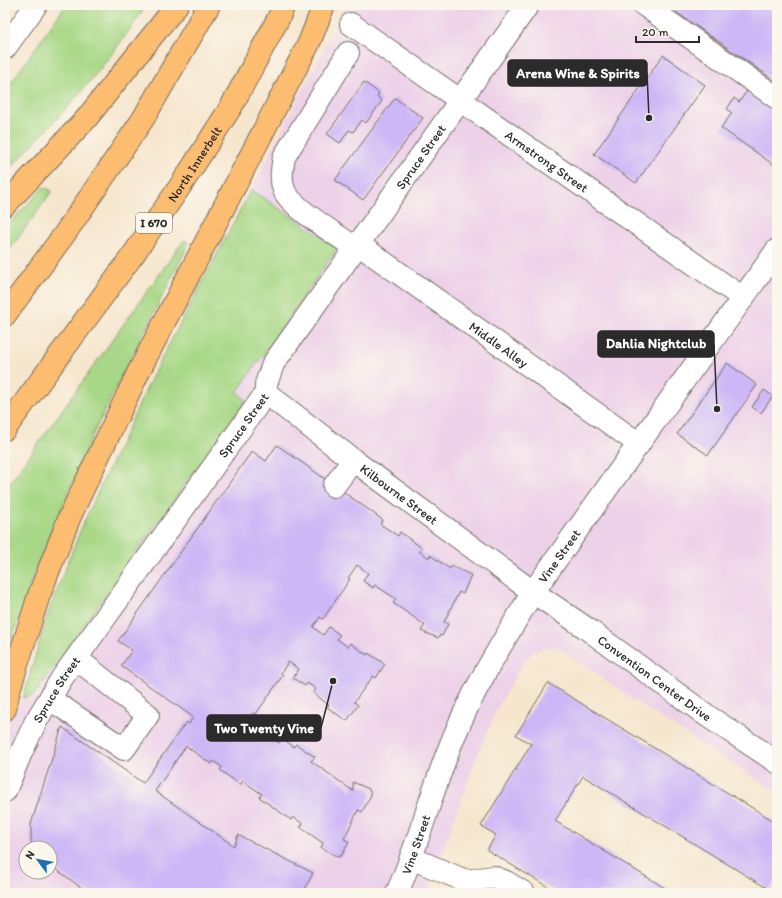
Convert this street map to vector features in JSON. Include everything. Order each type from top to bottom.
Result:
[{"type":"highway","points":[[5,205],[86,119],[177,5]]},
{"type":"highway","points":[[5,316],[66,232],[143,119],[209,5]]},
{"type":"highway","name":"North Innerbelt","points":[[5,429],[129,261],[183,182],[231,107],[284,5]]},
{"type":"highway","points":[[5,709],[9,690],[39,595],[70,516],[139,371],[309,43],[324,5]]},
{"type":"street","points":[[5,48],[36,5]]},
{"type":"street","name":"Spruce Street","points":[[5,791],[36,722],[62,678],[266,393],[266,384],[273,364],[528,5]]},
{"type":"street","points":[[644,5],[777,98]]},
{"type":"street","name":"Armstrong Street","points":[[351,24],[743,298]]},
{"type":"street","name":"Middle Alley","points":[[348,53],[284,157],[281,174],[284,191],[294,204],[357,246],[639,444]]},
{"type":"street","name":"Vine Street","points":[[397,893],[453,739],[498,648],[533,592],[777,250]]},
{"type":"street","name":"Kilbourne Street","points":[[266,393],[353,460],[533,592]]},
{"type":"street","points":[[334,486],[353,460]]},
{"type":"street","name":"Convention Center Drive","points":[[533,592],[586,628],[709,717],[777,762]]},
{"type":"street","points":[[50,699],[124,749],[148,715],[77,659]]},
{"type":"street","points":[[411,858],[467,887],[493,877],[506,882],[524,893]]},
{"type":"shaded area","points":[[345,5],[777,5],[777,792],[644,707],[563,651],[554,647],[544,648],[534,652],[526,658],[496,710],[466,785],[428,893],[5,893],[5,727],[23,698],[35,695],[246,401],[237,392],[338,247],[251,190],[341,16]]},
{"type":"green space","points":[[66,5],[146,5],[131,28],[98,72],[43,134],[5,173],[5,91]]},
{"type":"green space","points":[[44,187],[52,191],[5,256],[5,228]]},
{"type":"green space","points":[[251,190],[338,247],[237,392],[246,400],[34,695],[23,698],[48,613],[83,524],[155,371]]},
{"type":"green space","points":[[184,240],[189,243],[92,436],[33,577],[5,659],[5,490]]},
{"type":"building","points":[[682,5],[777,5],[777,82],[676,12]]},
{"type":"building","points":[[663,55],[705,85],[636,183],[594,154]]},
{"type":"building","points":[[364,82],[379,93],[377,96],[382,101],[366,123],[362,120],[353,132],[349,130],[340,143],[327,134]]},
{"type":"building","points":[[749,88],[777,108],[777,167],[721,128],[732,113],[727,109],[734,98],[739,102]]},
{"type":"building","points":[[395,98],[423,118],[363,200],[335,180]]},
{"type":"building","points":[[727,363],[757,385],[708,455],[677,434]]},
{"type":"building","points":[[764,390],[773,396],[761,413],[752,407]]},
{"type":"building","points":[[277,445],[383,520],[380,524],[398,536],[400,532],[422,548],[419,551],[429,558],[430,555],[450,569],[451,566],[471,575],[463,594],[459,592],[444,622],[448,624],[442,636],[440,635],[438,638],[421,631],[425,625],[393,603],[396,599],[375,585],[373,588],[363,581],[368,573],[357,565],[348,578],[350,579],[323,619],[320,617],[313,627],[323,635],[329,627],[340,635],[337,639],[348,647],[350,643],[367,655],[368,653],[385,664],[376,678],[373,676],[354,702],[358,705],[347,721],[327,707],[329,705],[313,693],[316,689],[307,683],[305,686],[293,678],[299,669],[288,662],[281,673],[283,675],[256,714],[253,713],[245,724],[255,731],[260,724],[271,732],[268,735],[279,743],[282,738],[294,747],[296,744],[315,757],[311,761],[353,791],[353,782],[369,789],[371,795],[362,812],[358,810],[344,839],[349,842],[342,855],[338,857],[321,848],[323,843],[300,827],[303,824],[293,817],[291,820],[259,797],[262,794],[243,781],[240,785],[220,770],[222,767],[213,761],[211,764],[186,746],[155,791],[234,846],[238,835],[313,873],[303,893],[89,893],[58,871],[58,840],[31,840],[31,824],[62,727],[143,783],[186,722],[189,724],[193,717],[121,666],[132,650],[118,641],[252,451],[266,461]]},
{"type":"building","points":[[548,683],[777,823],[777,878],[770,890],[583,776],[555,821],[673,893],[558,893],[487,850],[496,835],[481,826],[531,744],[516,735]]},
{"type":"place","name":"Arena Wine & Spirits","points":[[649,118]]},
{"type":"place","name":"Dahlia Nightclub","points":[[717,409]]},
{"type":"place","name":"Two Twenty Vine","points":[[333,681]]}]
